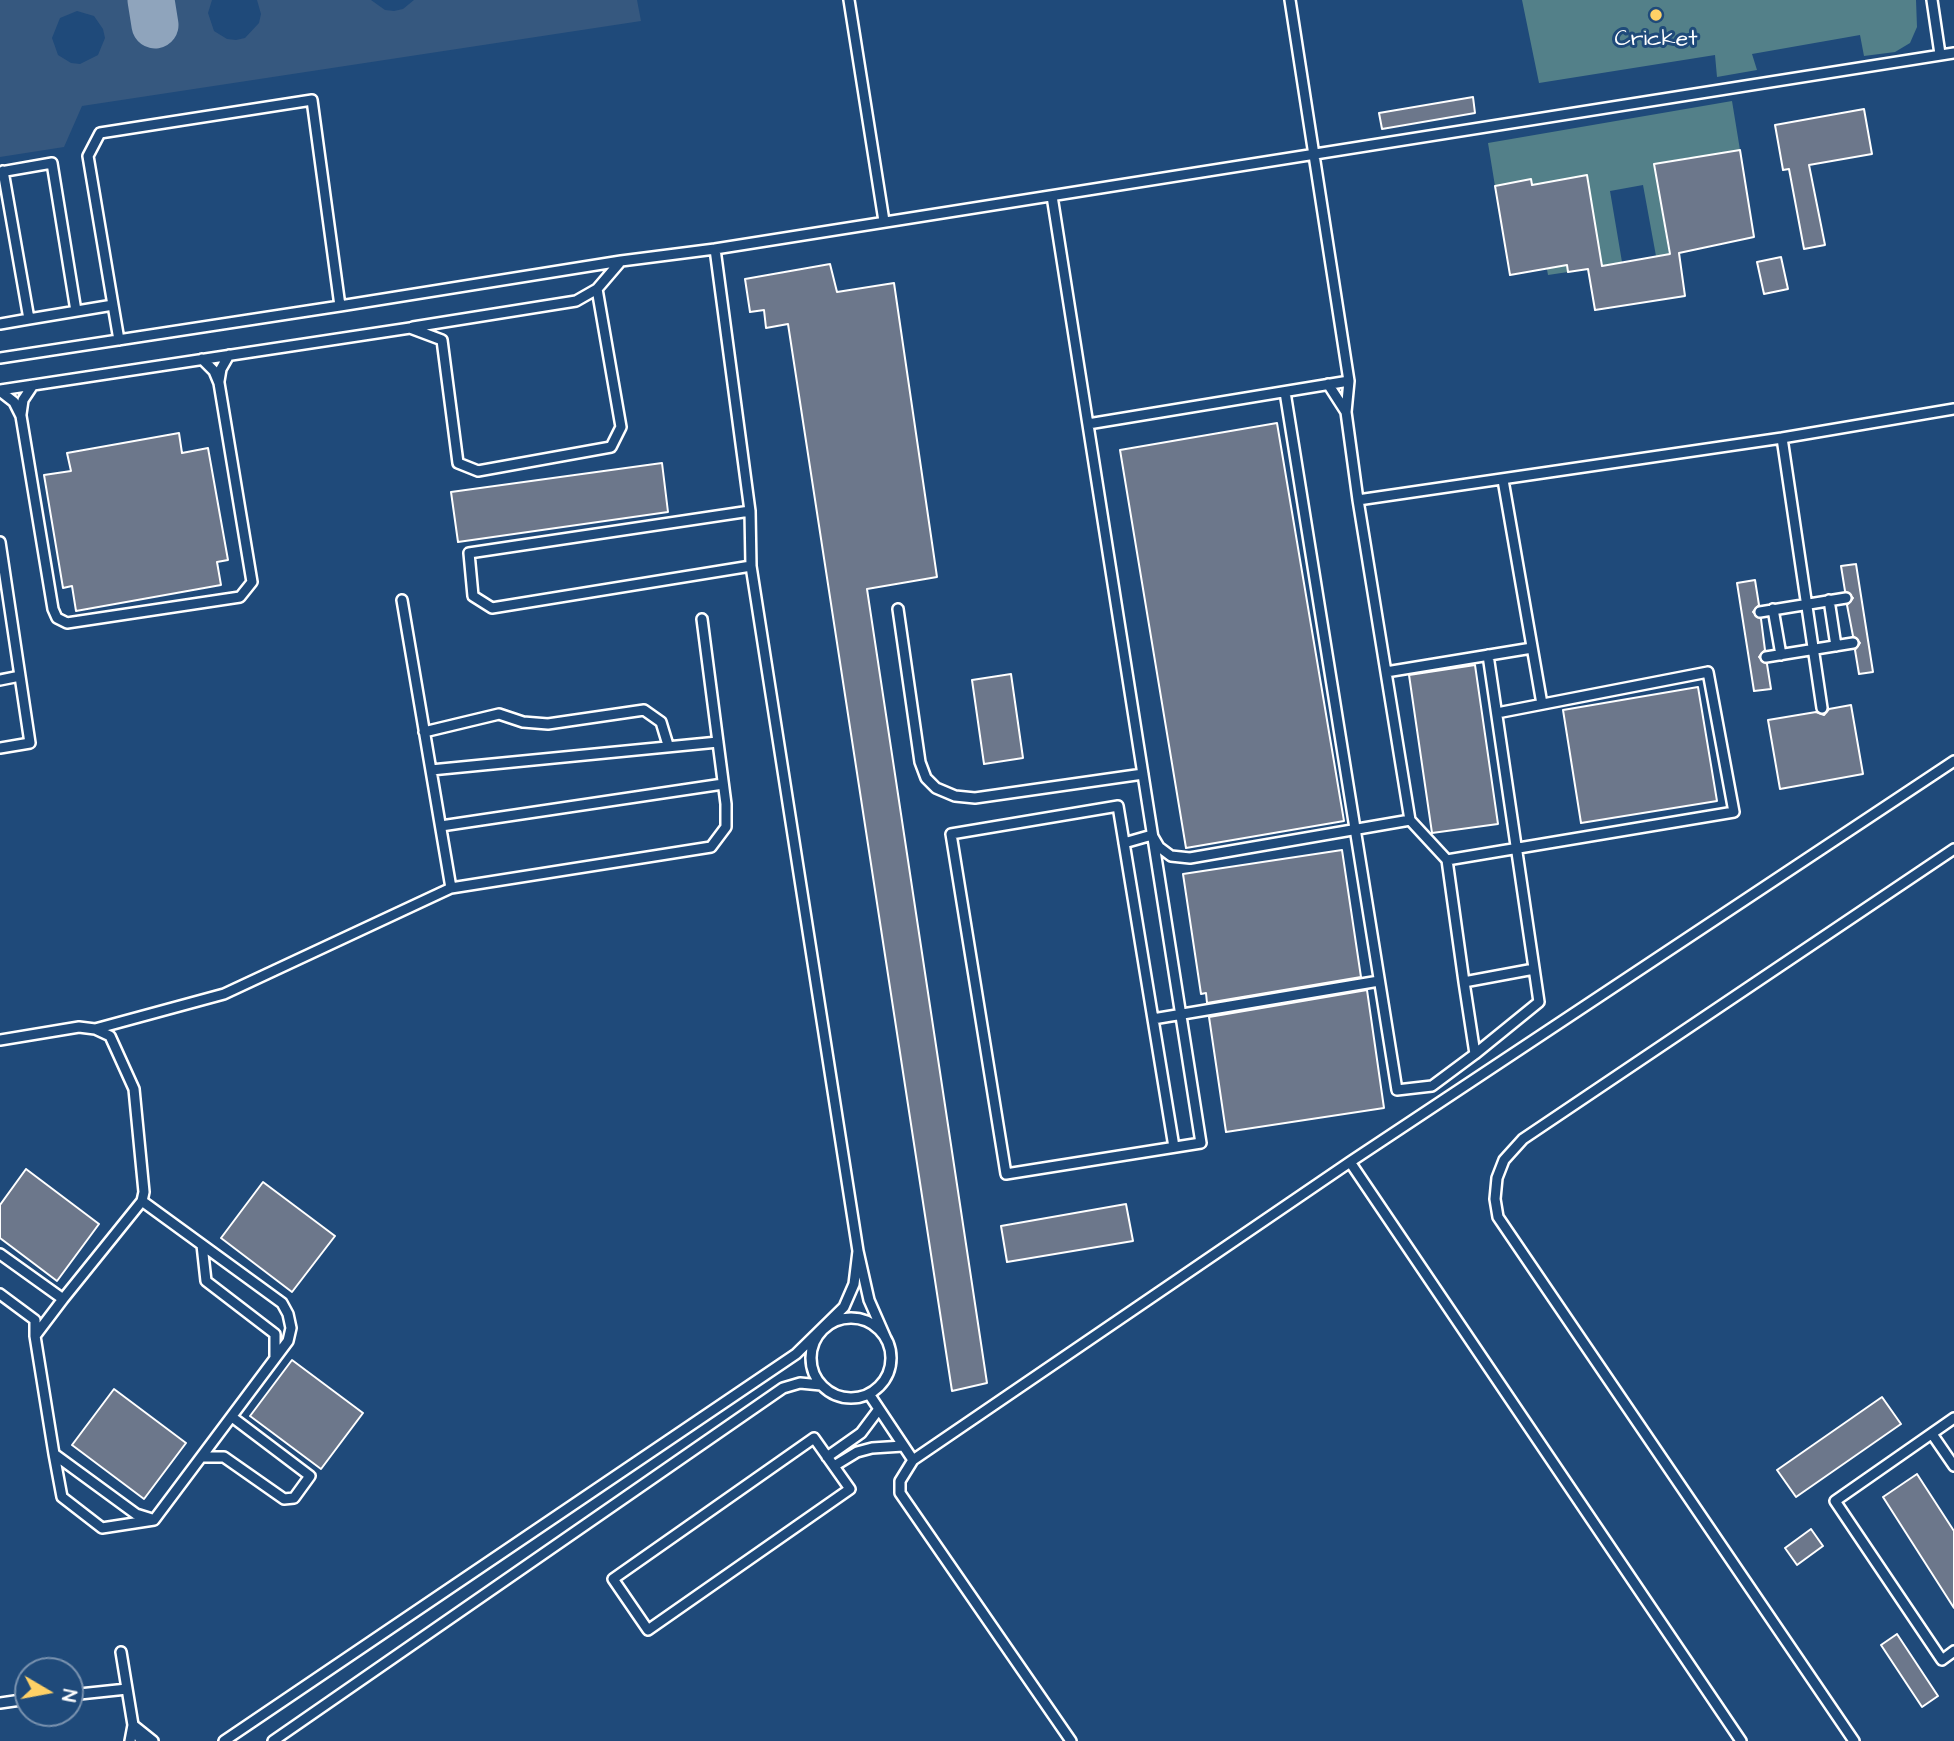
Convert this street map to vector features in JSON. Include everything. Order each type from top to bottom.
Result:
[{"type":"lane","points":[[849,0],[884,221]]},
{"type":"lane","points":[[1290,0],[1349,381],[1346,412],[1358,500],[1410,820],[1447,860],[1475,1054]]},
{"type":"lane","points":[[1932,0],[1940,54]]},
{"type":"lane","points":[[0,358],[1315,156],[1954,53]]},
{"type":"lane","points":[[119,340],[88,156],[100,133],[312,100],[340,306]]},
{"type":"lane","points":[[29,319],[2,172],[52,163],[76,311]]},
{"type":"lane","points":[[1052,196],[1201,1143],[1006,1174],[951,834],[1118,806],[1174,1147]]},
{"type":"lane","points":[[273,1741],[783,1388],[800,1383],[821,1385],[843,1398],[869,1394],[881,1385],[889,1371],[891,1356],[869,1300],[859,1251],[751,566],[750,511],[715,249]]},
{"type":"lane","points":[[0,390],[576,301],[597,289],[621,261]]},
{"type":"lane","points":[[410,328],[442,340],[458,463],[478,471],[611,447],[621,427],[597,289]]},
{"type":"lane","points":[[0,324],[113,305]]},
{"type":"lane","points":[[219,383],[221,369],[229,355]]},
{"type":"lane","points":[[0,390],[14,402],[20,416],[53,609],[57,618],[67,623],[240,597],[252,582],[219,383],[214,371],[202,359]]},
{"type":"lane","points":[[1088,424],[1349,381]]},
{"type":"lane","points":[[1328,384],[1346,412]]},
{"type":"lane","points":[[20,416],[23,400],[33,385]]},
{"type":"lane","points":[[1285,392],[1397,1090],[1432,1086],[1539,1002],[1489,655]]},
{"type":"lane","points":[[1358,500],[1782,438],[1954,409]]},
{"type":"lane","points":[[1782,438],[1822,708]]},
{"type":"lane","points":[[1503,480],[1542,705]]},
{"type":"lane","points":[[750,511],[469,554],[473,596],[492,608],[751,566]]},
{"type":"lane","points":[[0,541],[3,577],[30,743],[0,748]]},
{"type":"lane","points":[[1760,612],[1846,597]]},
{"type":"lane","points":[[402,600],[452,888]]},
{"type":"lane","points":[[1829,600],[1836,646]]},
{"type":"lane","points":[[898,609],[920,762],[926,778],[936,788],[955,796],[975,798],[1143,774]]},
{"type":"lane","points":[[1773,610],[1780,655]]},
{"type":"lane","points":[[95,1029],[224,994],[452,888],[711,847],[726,827],[702,619]]},
{"type":"lane","points":[[1766,657],[1853,643]]},
{"type":"lane","points":[[1386,672],[1532,648]]},
{"type":"lane","points":[[1447,860],[1734,812],[1708,672],[1497,713]]},
{"type":"lane","points":[[0,680],[20,676]]},
{"type":"lane","points":[[424,732],[499,714],[523,722],[548,724],[644,710],[661,722],[668,745]]},
{"type":"lane","points":[[431,770],[718,742]]},
{"type":"lane","points":[[1071,1741],[900,1493],[900,1481],[913,1460],[1350,1162],[1954,761]]},
{"type":"lane","points":[[441,826],[723,784]]},
{"type":"lane","points":[[1152,835],[1159,847],[1171,856],[1190,858],[1410,820]]},
{"type":"lane","points":[[1124,843],[1152,835]]},
{"type":"lane","points":[[1854,1741],[1498,1217],[1494,1199],[1497,1178],[1504,1160],[1523,1139],[1954,849]]},
{"type":"lane","points":[[1464,982],[1534,968]]},
{"type":"lane","points":[[1153,1019],[1379,981]]},
{"type":"lane","points":[[0,1040],[79,1027],[95,1029],[110,1036],[117,1046],[135,1089],[144,1183],[142,1201],[35,1336]]},
{"type":"lane","points":[[1350,1162],[1741,1741]]},
{"type":"lane","points":[[0,1294],[35,1320],[35,1336],[62,1497],[102,1528],[153,1520],[288,1341],[292,1328],[282,1303],[142,1201]]},
{"type":"lane","points":[[202,1245],[206,1282],[275,1334],[275,1358]]},
{"type":"lane","points":[[224,1741],[775,1369],[844,1307],[854,1284],[859,1251]]},
{"type":"lane","points":[[0,1254],[63,1299]]},
{"type":"lane","points":[[821,1385],[810,1363],[811,1350],[823,1328],[836,1320],[851,1317],[866,1320],[879,1328],[887,1341]]},
{"type":"lane","points":[[869,1394],[913,1460]]},
{"type":"lane","points":[[827,1457],[860,1433],[878,1409]]},
{"type":"lane","points":[[203,1457],[224,1457],[284,1499],[294,1498],[310,1476],[232,1418]]},
{"type":"lane","points":[[1954,1418],[1835,1501],[1942,1660],[1954,1651]]},
{"type":"lane","points":[[1932,1434],[1954,1466]]},
{"type":"lane","points":[[814,1438],[827,1457],[849,1489],[648,1630],[613,1579],[814,1438]]},
{"type":"lane","points":[[834,1466],[857,1452],[872,1448],[903,1447]]},
{"type":"lane","points":[[54,1454],[136,1514],[153,1520]]},
{"type":"lane","points":[[121,1652],[133,1724],[141,1741]]},
{"type":"lane","points":[[84,1694],[127,1689]]},
{"type":"lane","points":[[130,1741],[133,1724]]},
{"type":"lane","points":[[133,1724],[153,1741]]},
{"type":"shaded area","points":[[0,0],[212,0],[208,13],[214,31],[227,39],[236,40],[245,38],[259,23],[261,14],[257,0],[371,0],[385,10],[394,11],[403,9],[414,0],[637,0],[641,21],[82,106],[64,147],[0,157]],"holes":[[[77,11],[94,16],[103,29],[105,38],[98,55],[80,64],[71,63],[58,55],[52,38],[60,18]]]},
{"type":"green space","points":[[1522,0],[1916,0],[1917,27],[1910,43],[1895,52],[1864,56],[1860,35],[1752,54],[1757,70],[1717,77],[1715,55],[1539,83]]},
{"type":"green space","points":[[1732,101],[1740,150],[1706,156],[1707,246],[1691,157],[1654,164],[1669,254],[1656,256],[1643,185],[1610,191],[1622,262],[1602,266],[1587,175],[1554,181],[1568,272],[1548,275],[1531,180],[1495,186],[1488,143]]},
{"type":"building","points":[[1473,97],[1475,113],[1382,129],[1379,113]]},
{"type":"building","points":[[1864,109],[1872,154],[1809,165],[1825,245],[1804,249],[1789,169],[1783,170],[1775,125]]},
{"type":"building","points":[[1740,150],[1754,237],[1679,253],[1685,296],[1595,310],[1588,269],[1568,272],[1567,265],[1510,275],[1495,186],[1531,179],[1532,185],[1587,175],[1602,266],[1670,254],[1654,164]]},
{"type":"building","points":[[1781,257],[1788,289],[1764,294],[1757,262]]},
{"type":"building","points":[[830,264],[837,292],[894,283],[937,577],[867,589],[987,1383],[952,1391],[788,324],[766,328],[764,310],[750,312],[745,279]]},
{"type":"building","points":[[1277,423],[1344,821],[1186,848],[1120,450]]},
{"type":"building","points":[[179,433],[182,453],[208,448],[228,560],[217,562],[221,585],[76,611],[72,586],[63,588],[44,475],[71,471],[67,453]]},
{"type":"building","points":[[662,463],[668,512],[458,542],[451,492]]},
{"type":"building","points":[[1856,564],[1873,672],[1859,674],[1855,650],[1860,643],[1853,636],[1847,605],[1853,598],[1845,591],[1841,566]]},
{"type":"building","points":[[1755,580],[1759,605],[1753,612],[1761,619],[1765,650],[1759,657],[1767,664],[1771,689],[1754,691],[1737,583]]},
{"type":"building","points":[[1475,665],[1498,824],[1432,833],[1409,675]]},
{"type":"building","points":[[1011,674],[1023,758],[984,764],[972,680]]},
{"type":"building","points":[[1698,687],[1717,801],[1581,823],[1563,710]]},
{"type":"building","points":[[1851,705],[1863,774],[1780,789],[1768,720],[1816,712],[1824,715],[1829,709]]},
{"type":"building","points":[[1342,850],[1361,977],[1207,1003],[1206,993],[1201,994],[1183,874]]},
{"type":"building","points":[[1367,990],[1384,1108],[1226,1132],[1209,1017]]},
{"type":"building","points":[[26,1169],[99,1224],[57,1281],[0,1238],[0,1205]]},
{"type":"building","points":[[263,1182],[335,1236],[292,1292],[221,1238]]},
{"type":"building","points":[[1126,1204],[1133,1241],[1007,1262],[1001,1226]]},
{"type":"building","points":[[292,1360],[363,1413],[321,1469],[250,1416]]},
{"type":"building","points":[[114,1389],[186,1443],[144,1499],[72,1445]]},
{"type":"building","points":[[1882,1397],[1901,1424],[1796,1497],[1777,1470]]},
{"type":"building","points":[[1917,1474],[1954,1531],[1954,1608],[1883,1497]]},
{"type":"building","points":[[1811,1529],[1823,1546],[1797,1565],[1785,1548]]},
{"type":"building","points":[[1897,1634],[1938,1696],[1922,1707],[1881,1645]]},
{"type":"taxiway","points":[[151,0],[155,25]]},
{"type":"place","name":"Cricket","points":[[1656,15]]}]
